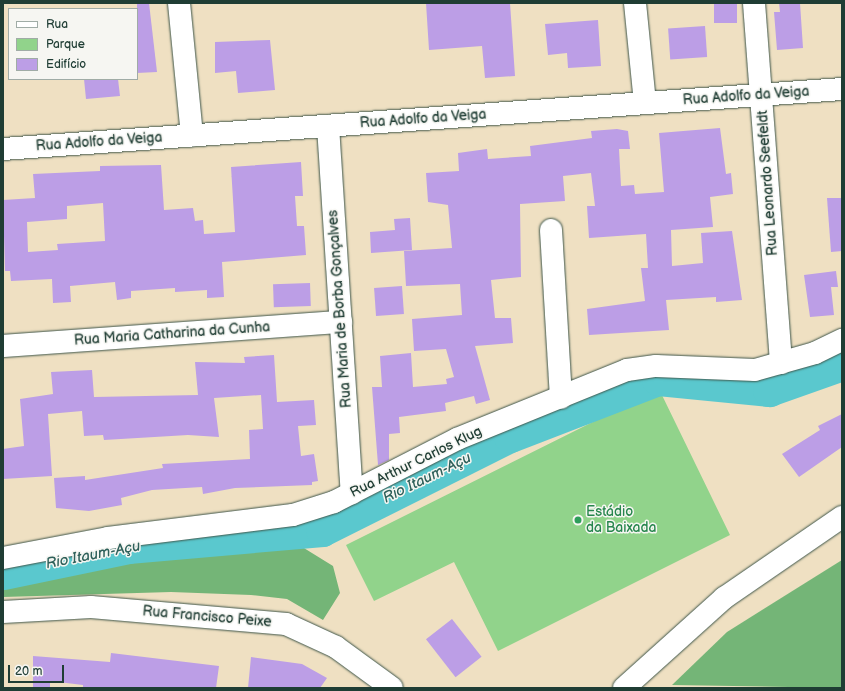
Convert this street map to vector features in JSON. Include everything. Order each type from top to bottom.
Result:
[{"type":"street","points":[[179,3],[192,135]]},
{"type":"street","points":[[635,3],[645,103]]},
{"type":"street","name":"Rua Leonardo Seefeldt","points":[[754,3],[781,363]]},
{"type":"street","name":"Rua Adolfo da Veiga","points":[[3,149],[842,89]]},
{"type":"street","name":"Rua Maria de Borba Gonçalves","points":[[328,126],[352,493]]},
{"type":"street","points":[[551,230],[561,398]]},
{"type":"street","name":"Rua Maria Catharina da Cunha","points":[[3,346],[341,322]]},
{"type":"street","name":"Rua Arthur Carlos Klug","points":[[3,558],[108,538],[273,519],[317,508],[352,493],[457,439],[627,370],[656,366],[755,370],[816,353],[842,340]]},
{"type":"street","points":[[632,685],[724,598],[842,517]]},
{"type":"street","name":"Rua Francisco Peixe","points":[[3,612],[90,607],[286,624],[336,647],[392,688]]},
{"type":"green space","name":"Estádio da Baixada","points":[[659,389],[730,535],[498,651],[454,562],[374,601],[346,545]]},
{"type":"green space","points":[[299,545],[333,566],[340,593],[323,620],[287,599],[251,595],[171,592],[3,597],[3,573],[133,546]]},
{"type":"green space","points":[[842,560],[842,688],[672,685],[727,632]]},
{"type":"building","points":[[137,3],[149,3],[157,72],[138,73]]},
{"type":"building","points":[[426,3],[510,3],[515,76],[485,78],[482,46],[429,50]]},
{"type":"building","points":[[714,3],[737,3],[737,23],[714,23]]},
{"type":"building","points":[[779,3],[800,3],[803,48],[777,50],[774,12],[780,12]]},
{"type":"building","points":[[598,20],[601,66],[568,68],[567,53],[548,55],[545,24]]},
{"type":"building","points":[[705,26],[707,57],[670,60],[668,29]]},
{"type":"building","points":[[270,40],[275,90],[238,93],[236,71],[215,73],[215,42]]},
{"type":"building","points":[[84,80],[118,80],[120,96],[86,99]]},
{"type":"building","points":[[720,128],[726,174],[731,173],[733,194],[710,197],[713,227],[671,230],[672,266],[703,263],[701,233],[732,231],[742,300],[716,302],[716,297],[666,300],[669,330],[589,335],[587,309],[645,301],[641,268],[648,268],[646,234],[589,238],[587,206],[595,206],[591,173],[563,176],[565,201],[520,204],[521,277],[491,280],[495,318],[511,318],[513,343],[475,346],[490,400],[476,404],[474,396],[445,403],[446,411],[399,417],[400,433],[389,434],[389,460],[378,465],[372,387],[382,387],[380,356],[411,353],[413,387],[447,384],[446,379],[454,377],[446,349],[414,351],[412,319],[462,315],[460,284],[406,286],[404,251],[452,248],[448,205],[428,202],[426,173],[459,171],[458,153],[487,149],[488,159],[531,156],[530,146],[592,138],[591,131],[617,129],[628,131],[630,149],[619,149],[621,186],[634,185],[635,194],[664,192],[659,133]]},
{"type":"building","points":[[301,162],[303,196],[295,196],[297,226],[304,226],[306,255],[222,262],[224,297],[207,298],[207,290],[175,292],[175,288],[131,291],[131,298],[117,300],[115,282],[70,286],[71,302],[53,303],[52,279],[11,281],[10,271],[5,271],[3,200],[35,198],[33,174],[100,171],[100,166],[161,165],[164,210],[193,208],[195,221],[203,220],[204,234],[235,232],[231,167]],"holes":[[[103,203],[105,241],[57,244],[58,250],[28,252],[27,222],[67,219],[67,206]]]},
{"type":"building","points":[[827,198],[842,198],[842,251],[831,252]]},
{"type":"building","points":[[410,218],[412,250],[371,253],[370,232],[395,230],[394,219]]},
{"type":"building","points":[[836,271],[838,287],[831,287],[834,315],[810,317],[804,275]]},
{"type":"building","points":[[310,283],[311,306],[274,307],[273,284]]},
{"type":"building","points":[[402,286],[404,314],[376,316],[374,288]]},
{"type":"building","points":[[274,355],[277,402],[314,400],[316,425],[298,426],[301,456],[314,454],[318,481],[312,482],[312,485],[235,488],[203,494],[202,487],[152,490],[121,498],[122,505],[89,511],[56,508],[54,478],[85,476],[85,480],[163,468],[162,464],[250,459],[249,430],[263,429],[261,395],[214,398],[219,437],[188,435],[104,440],[103,435],[84,436],[82,411],[48,414],[52,476],[3,479],[3,449],[24,446],[20,399],[53,394],[51,372],[92,370],[94,397],[198,395],[195,362],[245,363],[244,357]]},
{"type":"building","points":[[842,414],[842,447],[799,477],[782,454],[820,430],[818,426]]},
{"type":"building","points":[[452,619],[482,657],[456,677],[426,639]]},
{"type":"building","points":[[111,653],[219,666],[216,688],[83,688],[83,685],[50,681],[50,688],[33,688],[33,656],[110,662]]},
{"type":"building","points":[[251,657],[302,664],[327,678],[320,688],[248,688]]},
{"type":"waterway","name":"Rio Itaum-Açu","points":[[3,573],[128,547],[322,530],[510,436],[658,379],[769,390],[842,364]]},
{"type":"place","name":"Estádio da Baixada","points":[[578,520]]}]
